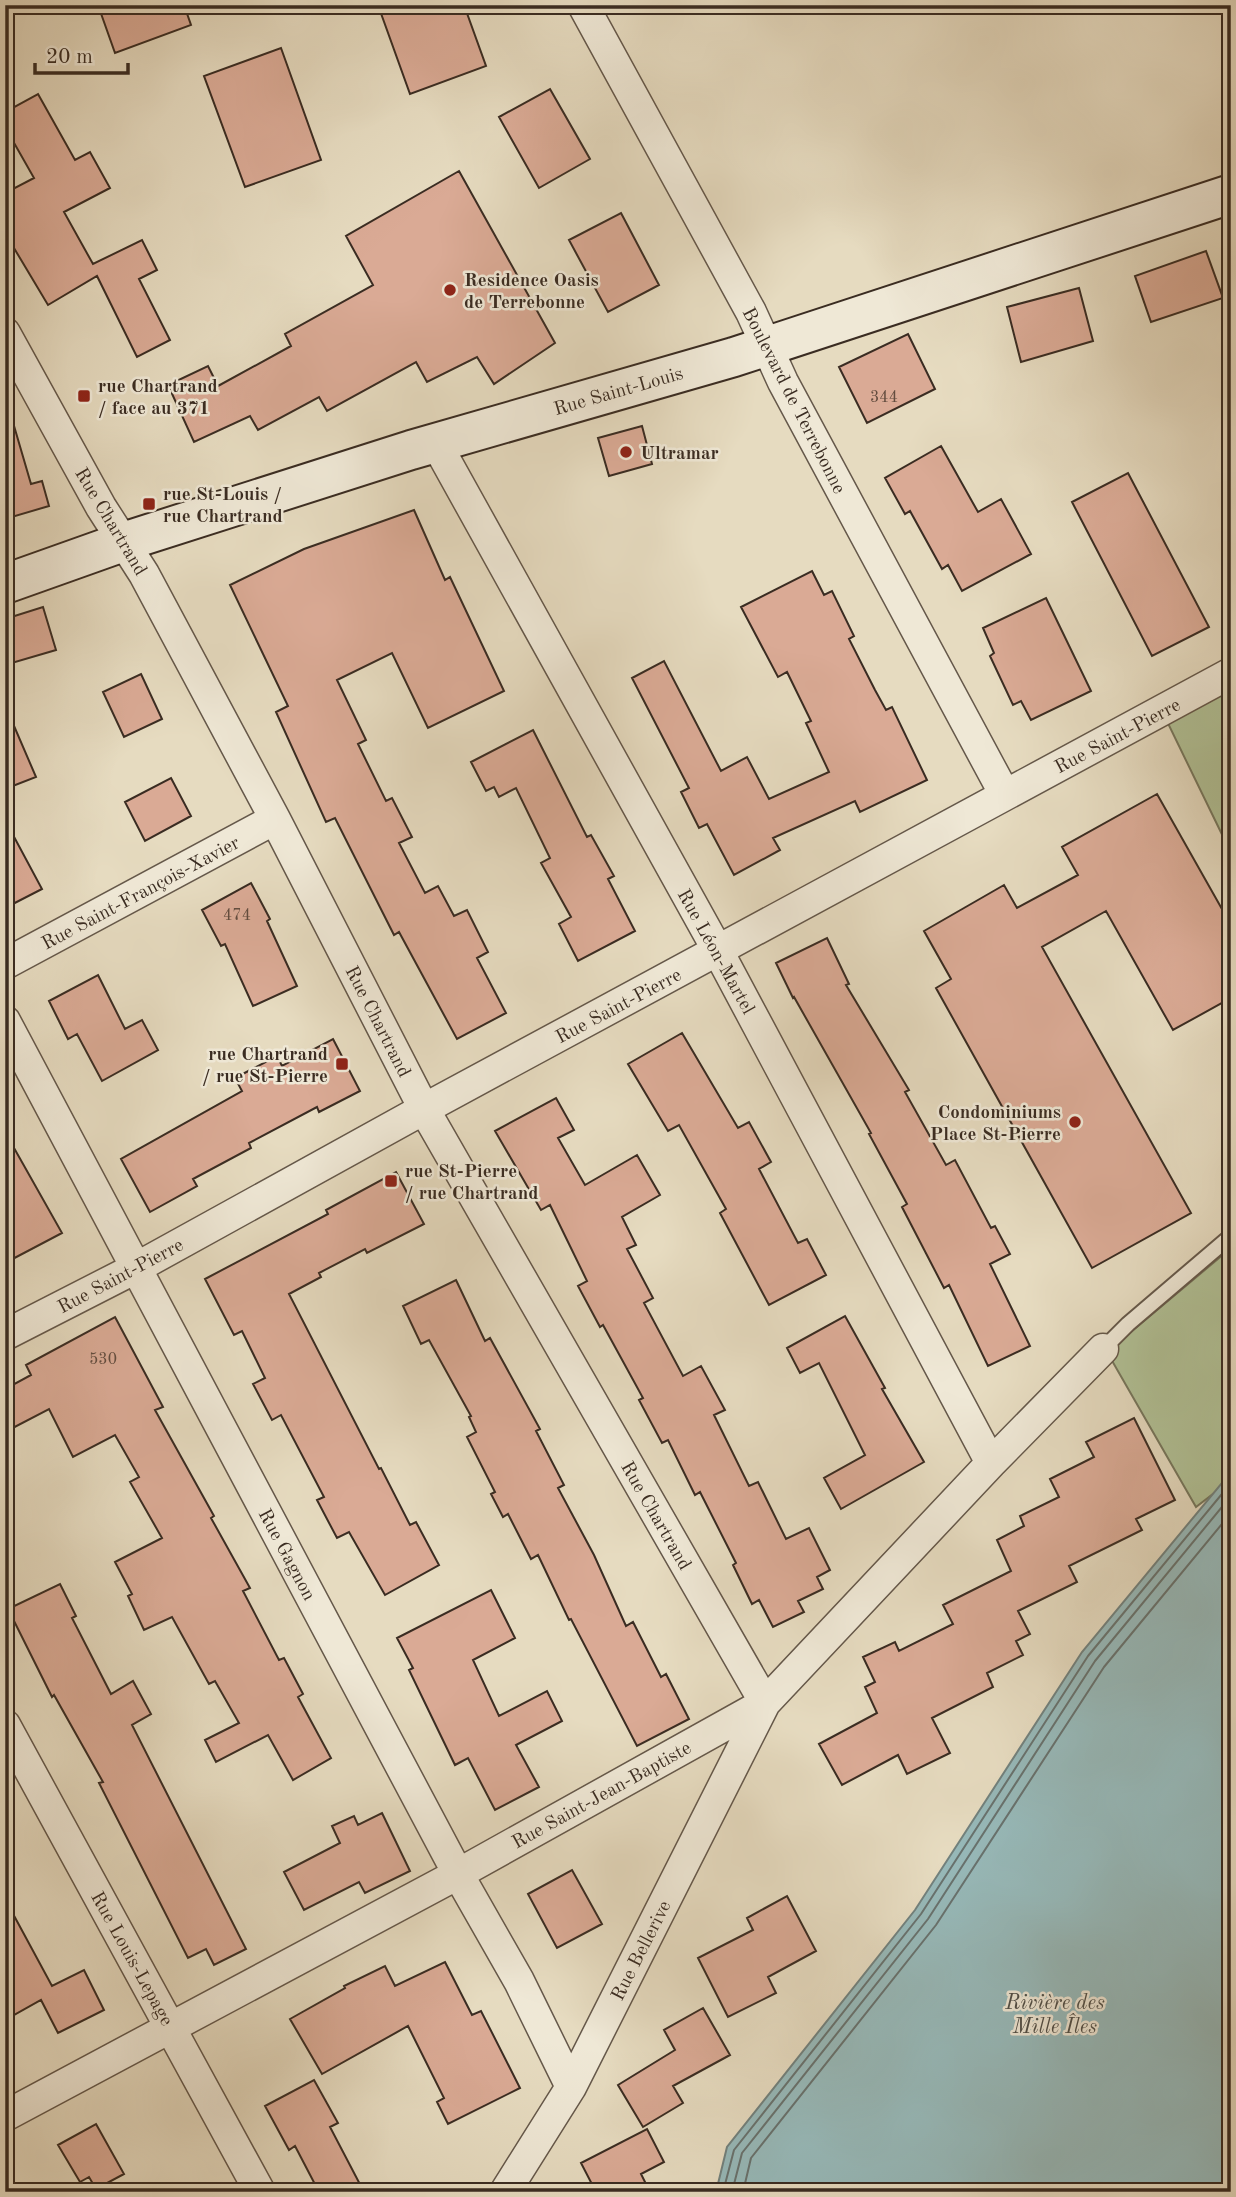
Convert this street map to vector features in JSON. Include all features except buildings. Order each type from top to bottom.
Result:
[{"type":"main road","name":"Rue Saint-Louis","points":[[5,584],[123,542],[436,443],[766,346],[1231,194]]},
{"type":"street","name":"Boulevard de Terrebonne","points":[[583,5],[751,312],[766,346],[1005,795]]},
{"type":"street","name":"Rue Chartrand","points":[[5,333],[101,507],[144,574],[275,819],[424,1109],[765,1703]]},
{"type":"street","name":"Rue Léon-Martel","points":[[436,443],[718,951],[991,1463]]},
{"type":"street","name":"Rue Saint-Pierre","points":[[5,1335],[135,1268],[1231,673]]},
{"type":"street","name":"Rue Saint-François-Xavier","points":[[5,964],[275,819]]},
{"type":"street","name":"Rue Gagnon","points":[[5,1021],[458,1874],[519,1981],[571,2087]]},
{"type":"street","name":"Rue Saint-Jean-Baptiste","points":[[5,2116],[458,1874],[765,1703],[991,1463],[1103,1349]]},
{"type":"street","name":"Rue Bellerive","points":[[505,2192],[571,2087],[765,1703]]},
{"type":"street","name":"Rue Louis-Lepage","points":[[5,1725],[260,2192]]},
{"type":"lane","points":[[1103,1349],[1128,1324],[1231,1236]]},
{"type":"green space","points":[[1231,678],[1231,853],[1162,711]]},
{"type":"green space","points":[[1231,1248],[1231,1480],[1196,1507],[1107,1352]]},
{"type":"water","name":"Rivière des Mille Îles","points":[[1231,1472],[1231,2192],[716,2192],[727,2147],[915,1910],[1082,1652]]},
{"type":"place","name":"Residence Oasis de Terrebonne","points":[[450,290]]},
{"type":"place","name":"rue Chartrand / face au 371","points":[[84,396]]},
{"type":"place","name":"Ultramar","points":[[626,452]]},
{"type":"place","name":"rue St-Louis / rue Chartrand","points":[[149,504]]},
{"type":"place","name":"rue Chartrand / rue St-Pierre","points":[[342,1064]]},
{"type":"place","name":"Condominiums Place St-Pierre","points":[[1075,1122]]},
{"type":"place","name":"rue St-Pierre / rue Chartrand","points":[[391,1181]]}]
